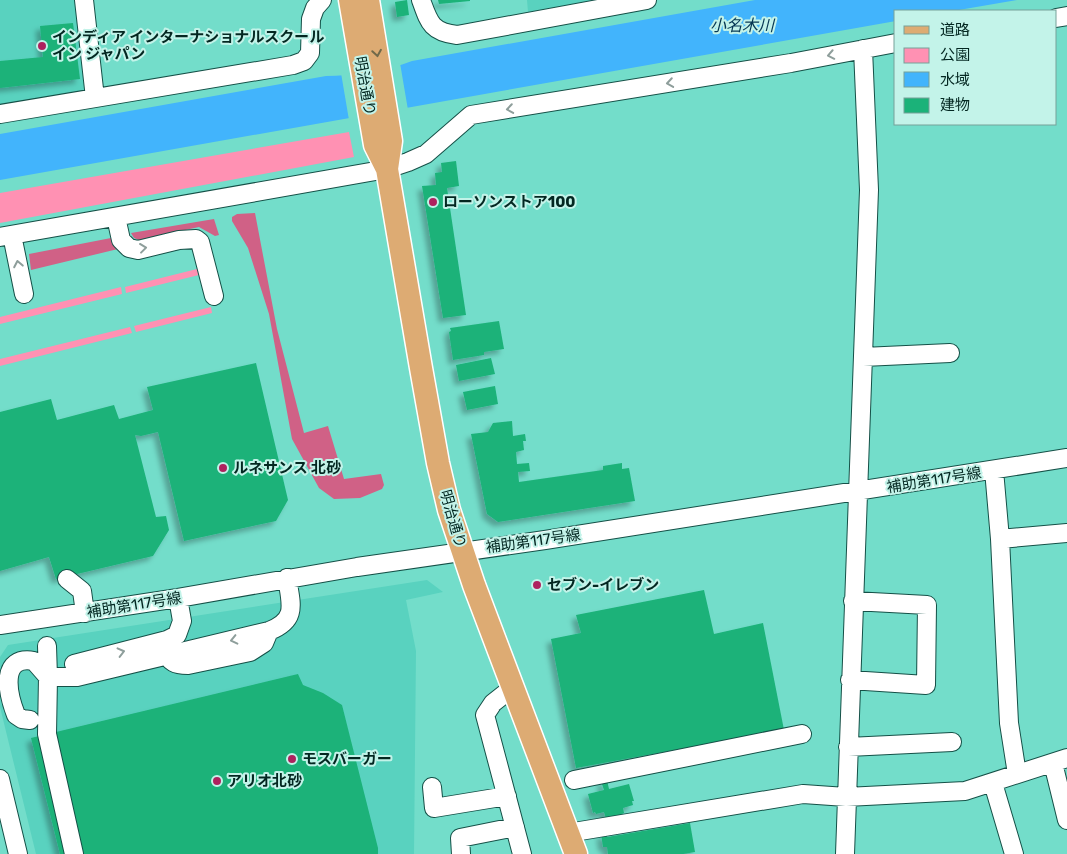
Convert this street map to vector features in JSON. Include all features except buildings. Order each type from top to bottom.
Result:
[{"type":"main road","name":"明治通り","points":[[359,3],[438,463],[449,510],[512,688],[572,844]]},
{"type":"street","points":[[84,0],[95,98]]},
{"type":"street","points":[[0,114],[293,65],[304,61],[310,53],[311,19],[322,0]]},
{"type":"street","points":[[421,0],[429,23],[444,34],[456,35],[647,0]]},
{"type":"street","points":[[24,294],[6,236],[387,169],[426,154],[471,115],[791,63],[894,43]]},
{"type":"street","points":[[845,854],[869,190],[863,49]]},
{"type":"street","points":[[116,217],[121,240],[129,248],[138,250],[179,240],[196,239],[200,242],[214,296]]},
{"type":"street","points":[[863,357],[950,353]]},
{"type":"street","name":"補助第117号線","points":[[0,625],[178,598],[287,578],[859,492],[1067,458]]},
{"type":"street","points":[[994,470],[1000,539],[1008,723],[1017,774]]},
{"type":"street","points":[[1000,539],[1067,533]]},
{"type":"street","points":[[74,664],[270,632],[282,626],[290,613],[292,606],[287,578]]},
{"type":"street","points":[[67,579],[82,591],[85,613]]},
{"type":"street","points":[[30,720],[22,719],[16,715],[6,685],[6,675],[15,661],[21,659],[34,661],[48,677],[77,677],[165,648],[177,635],[181,626],[182,620],[178,598]]},
{"type":"street","points":[[850,680],[926,685],[927,605],[853,601]]},
{"type":"street","points":[[47,646],[47,734],[74,854]]},
{"type":"street","points":[[512,688],[493,703],[485,716],[522,854]]},
{"type":"street","points":[[574,780],[802,734]]},
{"type":"street","points":[[848,747],[952,742]]},
{"type":"street","points":[[572,844],[803,794],[846,797],[965,791],[1060,761],[1067,820]]},
{"type":"street","points":[[0,779],[18,854]]},
{"type":"street","points":[[993,783],[1014,854]]},
{"type":"street","points":[[432,787],[434,808],[507,796]]},
{"type":"street","points":[[461,854],[460,838],[515,827]]},
{"type":"shaded area","name":"インディア インターナショナルスクール イン ジャパン","points":[[0,0],[79,0],[90,91],[0,107]]},
{"type":"shaded area","points":[[527,0],[594,0],[528,12]]},
{"type":"shaded area","points":[[255,213],[277,329],[304,433],[328,426],[344,479],[381,474],[384,485],[382,489],[360,498],[334,499],[319,488],[292,439],[269,314],[248,248],[232,221],[232,217],[237,214]]},
{"type":"shaded area","points":[[214,219],[219,235],[215,236],[199,227],[139,240],[134,238],[131,233]]},
{"type":"shaded area","points":[[111,238],[113,245],[118,249],[31,270],[29,254]]},
{"type":"shaded area","name":"アリオ北砂","points":[[427,580],[443,592],[406,600],[416,651],[414,854],[36,854],[0,707],[0,657],[8,645]]},
{"type":"green space","points":[[349,132],[354,157],[0,223],[0,193]]},
{"type":"green space","points":[[201,268],[203,274],[126,293],[125,287]]},
{"type":"green space","points":[[121,287],[122,294],[0,324],[0,317]]},
{"type":"green space","points":[[211,307],[212,313],[136,332],[134,326]]},
{"type":"green space","points":[[130,327],[132,333],[0,366],[0,359]]},
{"type":"water","name":"小名木川","points":[[755,0],[1017,0],[959,10],[894,10],[894,21],[0,180],[0,134],[326,76],[347,75],[392,68],[412,61]]},
{"type":"pier","points":[[400,63],[408,110],[349,120],[341,73]]},
{"type":"place","name":"インディア インターナショナルスクール イン ジャパン","points":[[42,46]]},
{"type":"place","name":"ローソンストア100","points":[[433,202]]},
{"type":"place","name":"ルネサンス 北砂","points":[[223,468]]},
{"type":"place","name":"セブン-イレブン","points":[[537,585]]},
{"type":"place","name":"モスバーガー","points":[[292,759]]},
{"type":"place","name":"アリオ北砂","points":[[217,781]]}]
